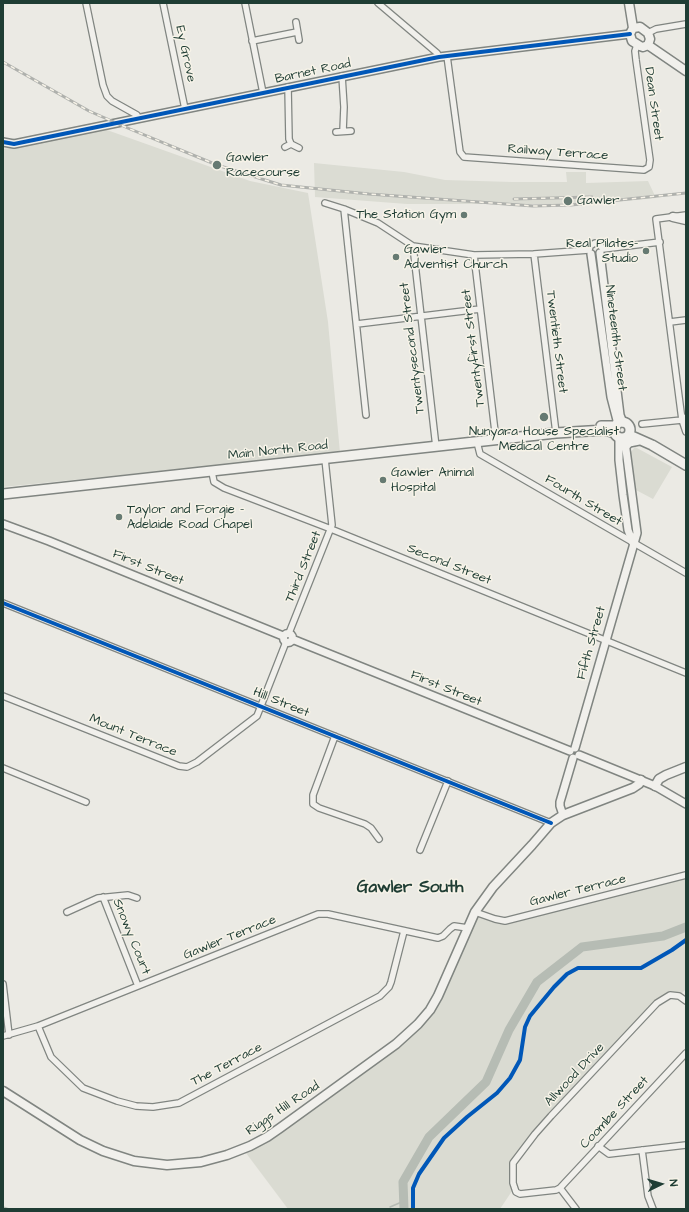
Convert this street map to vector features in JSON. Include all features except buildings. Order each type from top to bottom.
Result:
[{"type":"main road","points":[[629,3],[632,41],[643,47],[648,45]]},
{"type":"main road","points":[[632,31],[640,27],[648,33],[650,39],[648,45]]},
{"type":"main road","points":[[648,45],[686,71]]},
{"type":"main road","points":[[673,217],[686,220]]},
{"type":"main road","name":"Main North Road","points":[[3,494],[436,447],[595,427],[622,432]]},
{"type":"main road","points":[[622,432],[629,442],[639,440],[652,445],[686,465]]},
{"type":"main road","points":[[622,432],[645,439],[652,445]]},
{"type":"main road","points":[[655,786],[659,779],[686,767]]},
{"type":"main road","name":"Riggs Hill Road","points":[[3,1091],[80,1140],[125,1159],[146,1164],[173,1165],[207,1161],[227,1155],[267,1137],[390,1049],[407,1035],[430,1010],[438,996],[475,912],[493,887],[551,823],[563,816],[633,788],[639,784],[641,780]]},
{"type":"street","points":[[86,3],[103,85],[107,96],[112,101],[133,112],[138,118]]},
{"type":"street","name":"Ey Grove","points":[[163,3],[185,109]]},
{"type":"street","points":[[245,3],[263,93]]},
{"type":"street","points":[[378,3],[437,53],[439,57]]},
{"type":"street","points":[[296,22],[299,40]]},
{"type":"street","points":[[648,33],[656,29],[686,24]]},
{"type":"street","name":"Barnet Road","points":[[3,142],[14,144],[439,57],[632,31]]},
{"type":"street","points":[[252,41],[297,32]]},
{"type":"street","name":"Dean Street","points":[[637,45],[635,51],[650,160],[649,167]]},
{"type":"street","name":"Railway Terrace","points":[[447,56],[460,152],[464,157],[621,169],[644,170],[649,167]]},
{"type":"street","points":[[342,76],[344,97],[343,132]]},
{"type":"street","points":[[288,88],[289,132],[291,144]]},
{"type":"street","points":[[336,132],[351,131]]},
{"type":"street","points":[[285,147],[291,144]]},
{"type":"street","points":[[291,144],[299,148]]},
{"type":"street","points":[[325,203],[378,223],[413,246],[474,255],[590,252],[596,255],[602,251],[660,242]]},
{"type":"street","points":[[344,209],[366,415]]},
{"type":"street","points":[[686,216],[656,219],[686,432]]},
{"type":"street","points":[[590,252],[590,246],[595,243],[600,245],[602,251]]},
{"type":"street","name":"Twentysecond Street","points":[[413,246],[436,447]]},
{"type":"street","name":"Nineteenth Street","points":[[602,251],[622,432]]},
{"type":"street","name":"Nineteenth Street","points":[[590,252],[611,397],[622,432]]},
{"type":"street","name":"Twentieth Street","points":[[534,254],[556,433]]},
{"type":"street","name":"Twentyfirst Street","points":[[474,255],[496,440]]},
{"type":"street","points":[[357,324],[480,309]]},
{"type":"street","points":[[670,322],[686,320]]},
{"type":"street","points":[[642,424],[684,418]]},
{"type":"street","points":[[622,432],[619,460],[628,530],[633,543]]},
{"type":"street","name":"Fifth Street","points":[[563,816],[560,802],[633,543],[637,534],[622,432]]},
{"type":"street","name":"Fourth Street","points":[[477,442],[480,454],[686,573]]},
{"type":"street","name":"Third Street","points":[[261,706],[331,529],[331,510],[325,459]]},
{"type":"street","name":"Second Street","points":[[212,472],[214,482],[218,485],[331,529],[686,673]]},
{"type":"street","name":"First Street","points":[[3,524],[641,780],[655,786],[686,804]]},
{"type":"street","name":"Hill Street","points":[[3,603],[448,780],[551,823]]},
{"type":"street","name":"Mount Terrace","points":[[3,696],[185,768],[197,762],[257,716],[261,706]]},
{"type":"street","points":[[335,736],[313,796],[313,804],[319,808],[365,824],[371,828],[379,838]]},
{"type":"street","points":[[3,768],[86,802]]},
{"type":"street","points":[[420,850],[448,780]]},
{"type":"street","name":"Gawler Terrace","points":[[475,912],[500,921],[505,921],[686,875]]},
{"type":"street","name":"Snowy Court","points":[[67,912],[103,897],[128,895],[138,898]]},
{"type":"street","name":"Snowy Court","points":[[103,897],[138,986]]},
{"type":"street","name":"Gawler Terrace","points":[[3,1036],[38,1026],[318,914],[328,914],[438,938],[443,936],[454,926],[468,928]]},
{"type":"street","name":"The Terrace","points":[[38,1026],[51,1057],[83,1088],[117,1101],[136,1106],[153,1107],[178,1103],[380,996],[389,987],[391,982],[404,931]]},
{"type":"street","points":[[3,984],[9,1035]]},
{"type":"street","name":"Allwood Drive","points":[[560,1188],[556,1190],[520,1194],[516,1192],[514,1188],[513,1164],[535,1134],[657,1003],[670,995],[679,996],[686,1001]]},
{"type":"street","name":"Coombe Street","points":[[560,1188],[686,1053]]},
{"type":"street","points":[[598,1146],[609,1154],[686,1145]]},
{"type":"street","points":[[642,1150],[648,1196],[653,1209]]},
{"type":"street","points":[[560,1188],[576,1209]]},
{"type":"shaded area","points":[[107,130],[250,181],[308,193],[328,322],[340,453],[3,487],[3,149]]},
{"type":"shaded area","points":[[314,163],[404,172],[445,180],[567,182],[566,172],[586,172],[586,183],[648,181],[656,198],[596,204],[407,204],[315,197]]},
{"type":"shaded area","points":[[635,447],[672,467],[653,499],[636,490],[630,453]]},
{"type":"shaded area","points":[[686,875],[686,989],[679,996],[662,999],[551,1116],[513,1163],[514,1188],[500,1209],[288,1209],[243,1149],[396,1044],[430,1010],[475,912],[500,921]]},
{"type":"waterway","points":[[404,1209],[403,1182],[429,1137],[486,1082],[509,1030],[537,982],[582,947],[663,936],[686,927]]},
{"type":"waterway","points":[[390,1207],[404,1201]]},
{"type":"waterway","points":[[3,1207],[9,1209]]},
{"type":"railway","points":[[3,62],[89,111],[217,165],[281,185],[369,194],[533,206],[571,205],[686,193]]},
{"type":"railway","points":[[514,199],[592,197]]},
{"type":"cycle path","points":[[3,142],[14,144],[439,57],[630,34]]},
{"type":"cycle path","points":[[3,603],[551,823]]},
{"type":"cycle path","points":[[413,1209],[413,1188],[419,1174],[444,1138],[497,1093],[510,1078],[520,1060],[525,1027],[530,1016],[567,974],[578,968],[641,968],[686,940]]},
{"type":"place","name":"Gawler Racecourse","points":[[217,165]]},
{"type":"place","name":"Gawler","points":[[568,201]]},
{"type":"place","name":"The Station Gym","points":[[464,215]]},
{"type":"place","name":"Real Pilates- Studio","points":[[646,251]]},
{"type":"place","name":"Gawler Adventist Church","points":[[396,257]]},
{"type":"place","name":"Nunyara House Specialist Medical Centre","points":[[544,417]]},
{"type":"place","name":"Gawler Animal Hospital","points":[[383,480]]},
{"type":"place","name":"Taylor and Forgie - Adelaide Road Chapel","points":[[119,517]]},
{"type":"district","name":"Gawler South","points":[[410,888]]}]
